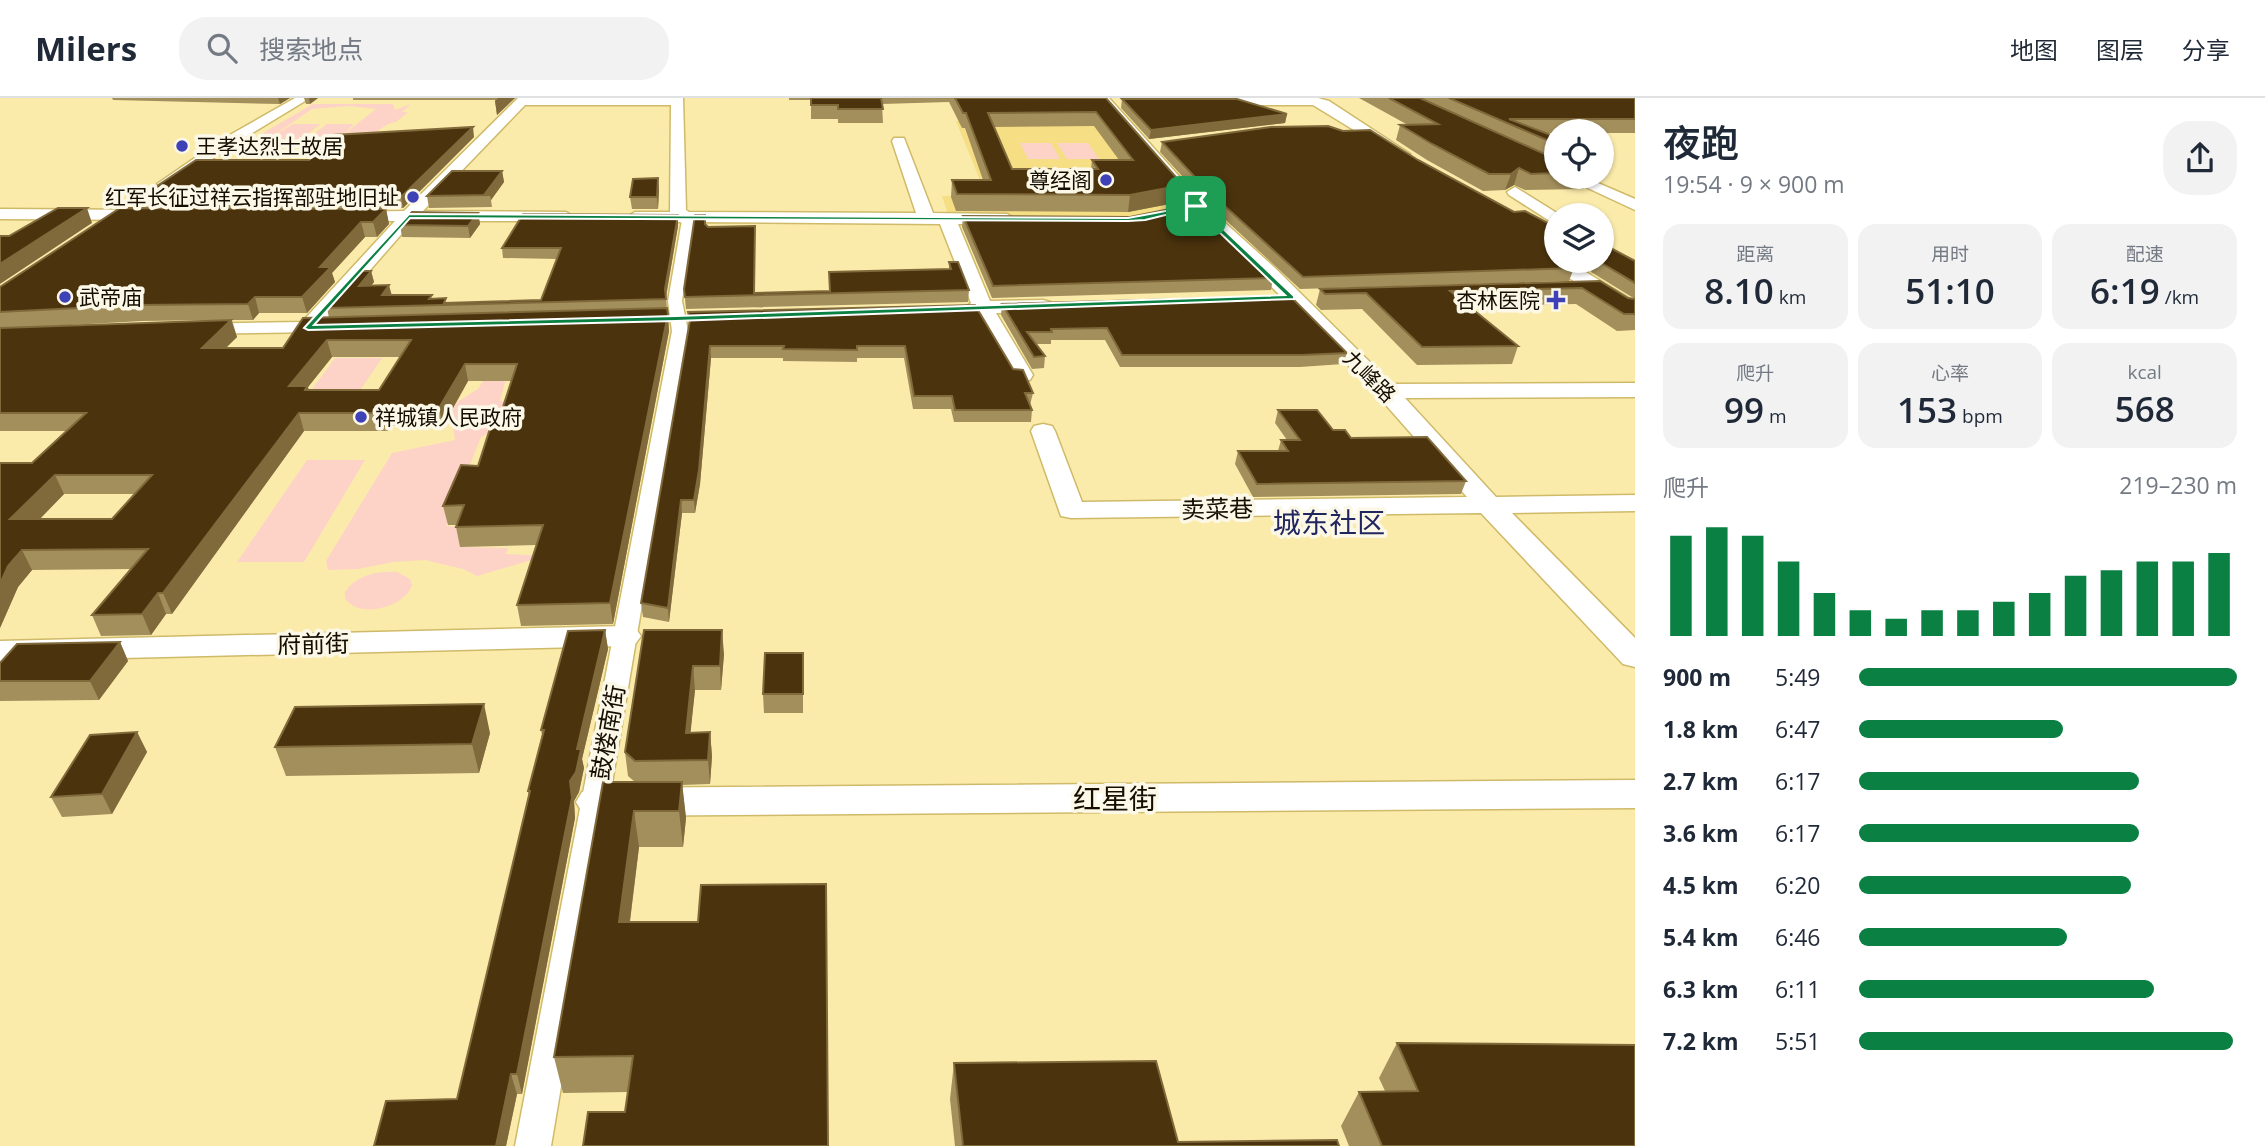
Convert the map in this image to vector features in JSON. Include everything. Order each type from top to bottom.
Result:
[{"type":"street","points":[[98,230],[226,144],[304,98]]},
{"type":"street","points":[[170,330],[317,328],[409,216],[524,100],[676,99],[678,212],[685,218]]},
{"type":"street","name":"九峰路","points":[[1108,100],[1152,146],[1189,207],[1291,297],[1386,391],[1488,505],[1635,657]]},
{"type":"street","points":[[1188,101],[1313,101],[1324,104],[1421,165]]},
{"type":"street","points":[[1336,129],[1363,129]]},
{"type":"street","points":[[899,141],[926,219]]},
{"type":"street","points":[[1599,189],[1635,205]]},
{"type":"street","points":[[1515,192],[1544,212]]},
{"type":"street","points":[[0,214],[175,215]]},
{"type":"street","points":[[326,216],[586,217]]},
{"type":"street","points":[[614,217],[1030,219]]},
{"type":"street","name":"鼓楼南街","points":[[533,1146],[680,331],[675,301],[685,218]]},
{"type":"street","points":[[947,219],[973,308],[1022,375]]},
{"type":"street","points":[[1575,273],[1629,308],[1635,308]]},
{"type":"street","points":[[1566,289],[1600,288]]},
{"type":"street","points":[[1262,299],[1319,296]]},
{"type":"street","points":[[973,308],[1063,305]]},
{"type":"street","points":[[1386,391],[1635,390]]},
{"type":"street","name":"卖菜巷","points":[[1042,431],[1071,510],[1635,503]]},
{"type":"street","name":"府前街","points":[[0,650],[625,636]]},
{"type":"street","name":"红星街","points":[[595,802],[1635,794]]},
{"type":"shaded area","points":[[313,104],[393,104],[395,110],[411,104],[402,112],[408,112],[396,122],[344,141],[299,145],[256,137]],"holes":[[[350,106],[376,109],[339,138],[354,124],[327,124],[307,139],[330,140],[296,142],[273,139],[301,139],[321,124],[293,124],[270,138],[312,109]]]},
{"type":"shaded area","points":[[1115,119],[1186,205],[1151,216],[949,218],[942,196],[986,195],[956,121]]},
{"type":"shaded area","points":[[1020,143],[1051,143],[1060,159],[1028,159]]},
{"type":"shaded area","points":[[1057,143],[1088,143],[1099,159],[1067,159]]},
{"type":"shaded area","points":[[335,358],[382,358],[359,392],[310,392]]},
{"type":"shaded area","points":[[487,375],[506,378],[500,401],[518,404],[504,424],[481,437],[446,526],[465,527],[465,547],[508,548],[506,554],[545,556],[477,576],[463,569],[425,560],[328,570],[326,561],[392,453],[455,440],[453,426],[445,423],[457,402],[478,389]]},
{"type":"shaded area","points":[[307,460],[365,460],[304,562],[237,562]]},
{"type":"shaded area","points":[[397,572],[410,579],[412,585],[408,593],[392,605],[360,608],[351,605],[345,598],[345,592],[361,578],[375,573]]},
{"type":"building","points":[[811,98],[881,98],[883,109],[838,109],[838,105],[811,105]]},
{"type":"building","points":[[955,98],[1106,98],[1183,185],[1130,195],[957,194],[952,180],[991,180],[966,113],[963,113]],"holes":[[[1096,112],[1133,160],[1092,160],[1098,169],[1012,169],[988,113]]]},
{"type":"building","points":[[1389,98],[1420,98],[1544,154],[1544,173],[1531,174],[1519,168],[1511,174],[1489,174],[1400,125],[1438,124]]},
{"type":"building","points":[[1449,98],[1635,98],[1635,119],[1509,119],[1544,132],[1544,139]]},
{"type":"building","points":[[1122,99],[1237,99],[1287,114],[1151,130]]},
{"type":"building","points":[[1328,126],[1343,131],[1370,130],[1418,160],[1514,212],[1525,211],[1544,221],[1544,269],[1303,277],[1206,189],[1162,142],[1271,127]]},
{"type":"building","points":[[473,127],[401,197],[142,196],[196,160],[309,160],[318,150],[327,150],[333,135]]},
{"type":"building","points":[[452,171],[502,171],[484,195],[490,195],[427,196]]},
{"type":"building","points":[[658,178],[657,197],[630,197],[633,179]]},
{"type":"building","points":[[1194,204],[1273,278],[993,286],[963,216],[1130,217]]},
{"type":"building","points":[[58,208],[87,208],[0,264],[0,236],[9,236]]},
{"type":"building","points":[[120,208],[386,209],[373,222],[361,222],[320,267],[331,267],[302,297],[255,297],[248,304],[136,305],[0,312],[0,287]]},
{"type":"building","points":[[412,212],[478,213],[468,226],[400,225]]},
{"type":"building","points":[[523,214],[678,215],[665,289],[666,299],[327,308],[360,271],[371,271],[359,286],[389,285],[382,295],[432,295],[429,299],[446,298],[444,303],[541,300],[561,248],[502,248]]},
{"type":"building","points":[[695,215],[705,215],[705,224],[708,227],[755,226],[754,293],[830,291],[829,272],[951,269],[949,262],[958,262],[969,290],[685,297]]},
{"type":"building","points":[[1614,250],[1635,261],[1635,283],[1614,271]]},
{"type":"building","points":[[1600,281],[1628,298],[1635,299],[1635,314],[1624,314],[1582,288],[1450,291],[1518,346],[1422,347],[1366,293],[1325,294],[1320,289]]},
{"type":"building","points":[[1290,296],[1347,353],[1122,355],[1107,328],[1027,332],[1045,356],[1034,357],[1002,304]]},
{"type":"building","points":[[975,305],[1013,369],[1023,370],[1033,393],[1025,393],[1032,410],[955,410],[952,396],[914,396],[905,346],[857,346],[857,350],[710,346],[699,470],[694,500],[681,500],[668,608],[641,603],[690,320],[688,312]]},
{"type":"building","points":[[667,308],[668,314],[610,603],[517,605],[543,525],[456,527],[464,505],[443,506],[461,465],[478,466],[494,416],[500,416],[517,364],[465,364],[439,408],[386,408],[383,413],[299,413],[163,593],[158,593],[142,614],[92,615],[148,549],[22,550],[8,566],[0,584],[0,463],[32,463],[86,413],[0,413],[0,328],[231,320],[202,348],[283,348],[303,318]],"holes":[[[327,340],[411,340],[379,390],[305,390],[307,386],[289,386]],[[55,475],[152,475],[112,519],[10,519]]]},
{"type":"building","points":[[1278,410],[1317,410],[1333,430],[1345,430],[1351,438],[1427,437],[1466,481],[1257,484],[1238,451],[1288,451],[1281,440],[1300,440]]},
{"type":"building","points":[[605,630],[577,749],[581,749],[576,772],[570,781],[572,798],[517,1074],[511,1074],[496,1146],[374,1146],[386,1101],[457,1099],[544,730],[541,730],[568,631]]},
{"type":"building","points":[[644,630],[722,630],[720,666],[693,666],[686,733],[710,732],[708,760],[635,761],[625,752]]},
{"type":"building","points":[[120,642],[90,681],[0,681],[0,663],[17,644]]},
{"type":"building","points":[[765,653],[803,653],[803,694],[763,694]]},
{"type":"building","points":[[484,704],[472,744],[275,747],[295,707]]},
{"type":"building","points":[[137,732],[102,794],[51,797],[90,735]]},
{"type":"building","points":[[603,782],[682,782],[679,811],[634,811],[619,922],[698,922],[701,885],[826,884],[828,1146],[583,1146],[588,1112],[625,1112],[633,1056],[554,1057]]},
{"type":"building","points":[[1397,1043],[1635,1045],[1635,1146],[1382,1146],[1359,1092],[1418,1091]]},
{"type":"building","points":[[1156,1061],[1178,1142],[1337,1140],[1339,1146],[963,1146],[954,1063]]},
{"type":"place","name":"王孝达烈士故居","points":[[182,146]]},
{"type":"place","name":"尊经阁","points":[[1106,180]]},
{"type":"place","name":"红军长征过祥云指挥部驻地旧址","points":[[413,197]]},
{"type":"place","name":"武帝庙","points":[[65,297]]},
{"type":"place","name":"杏林医院","points":[[1556,300]]},
{"type":"place","name":"祥城镇人民政府","points":[[361,417]]},
{"type":"district","name":"城东社区","points":[[1329,522]]},
{"type":"route","points":[[1196,206],[1268,272],[1291,297],[308,328],[409,216],[1128,220],[1196,206]]}]
